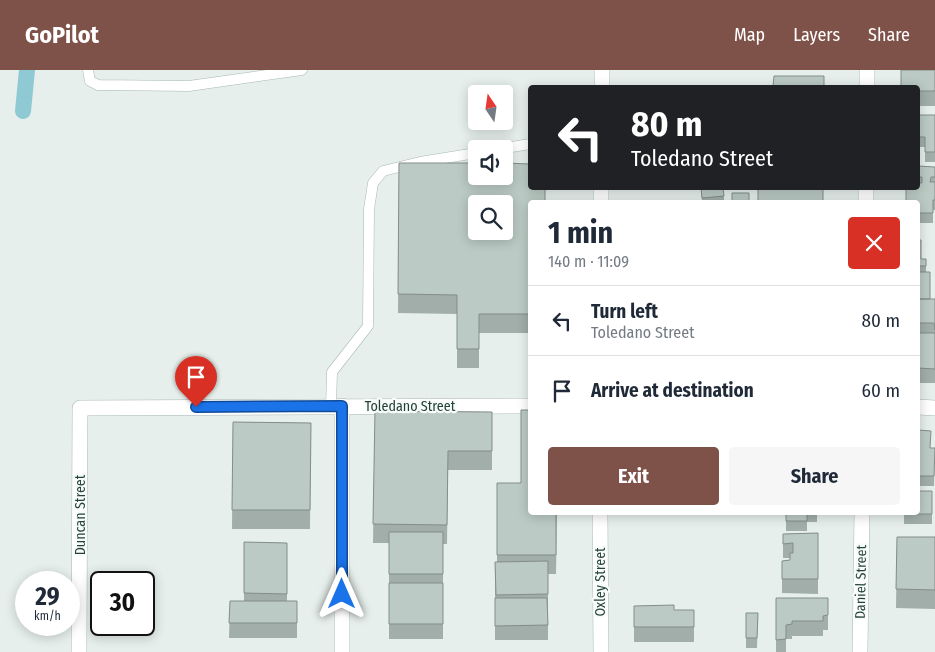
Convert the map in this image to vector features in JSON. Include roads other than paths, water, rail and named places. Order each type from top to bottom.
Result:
[{"type":"street","points":[[602,70],[602,85]]},
{"type":"street","points":[[867,85],[868,70]]},
{"type":"street","points":[[337,406],[342,652]]},
{"type":"street","name":"Toledano Street","points":[[80,408],[528,406]]},
{"type":"street","points":[[920,407],[935,408]]},
{"type":"street","name":"Duncan Street","points":[[79,652],[80,408]]},
{"type":"street","name":"Oxley Street","points":[[600,515],[600,652]]},
{"type":"street","name":"Daniel Street","points":[[860,652],[862,515]]},
{"type":"lane","points":[[88,70],[90,81],[98,85],[189,86],[302,70]]},
{"type":"lane","points":[[513,147],[528,144]]},
{"type":"lane","points":[[337,406],[332,372],[368,326],[369,209],[373,183],[383,171],[420,162],[468,154]]},
{"type":"waterway","points":[[23,111],[27,70]]}]
